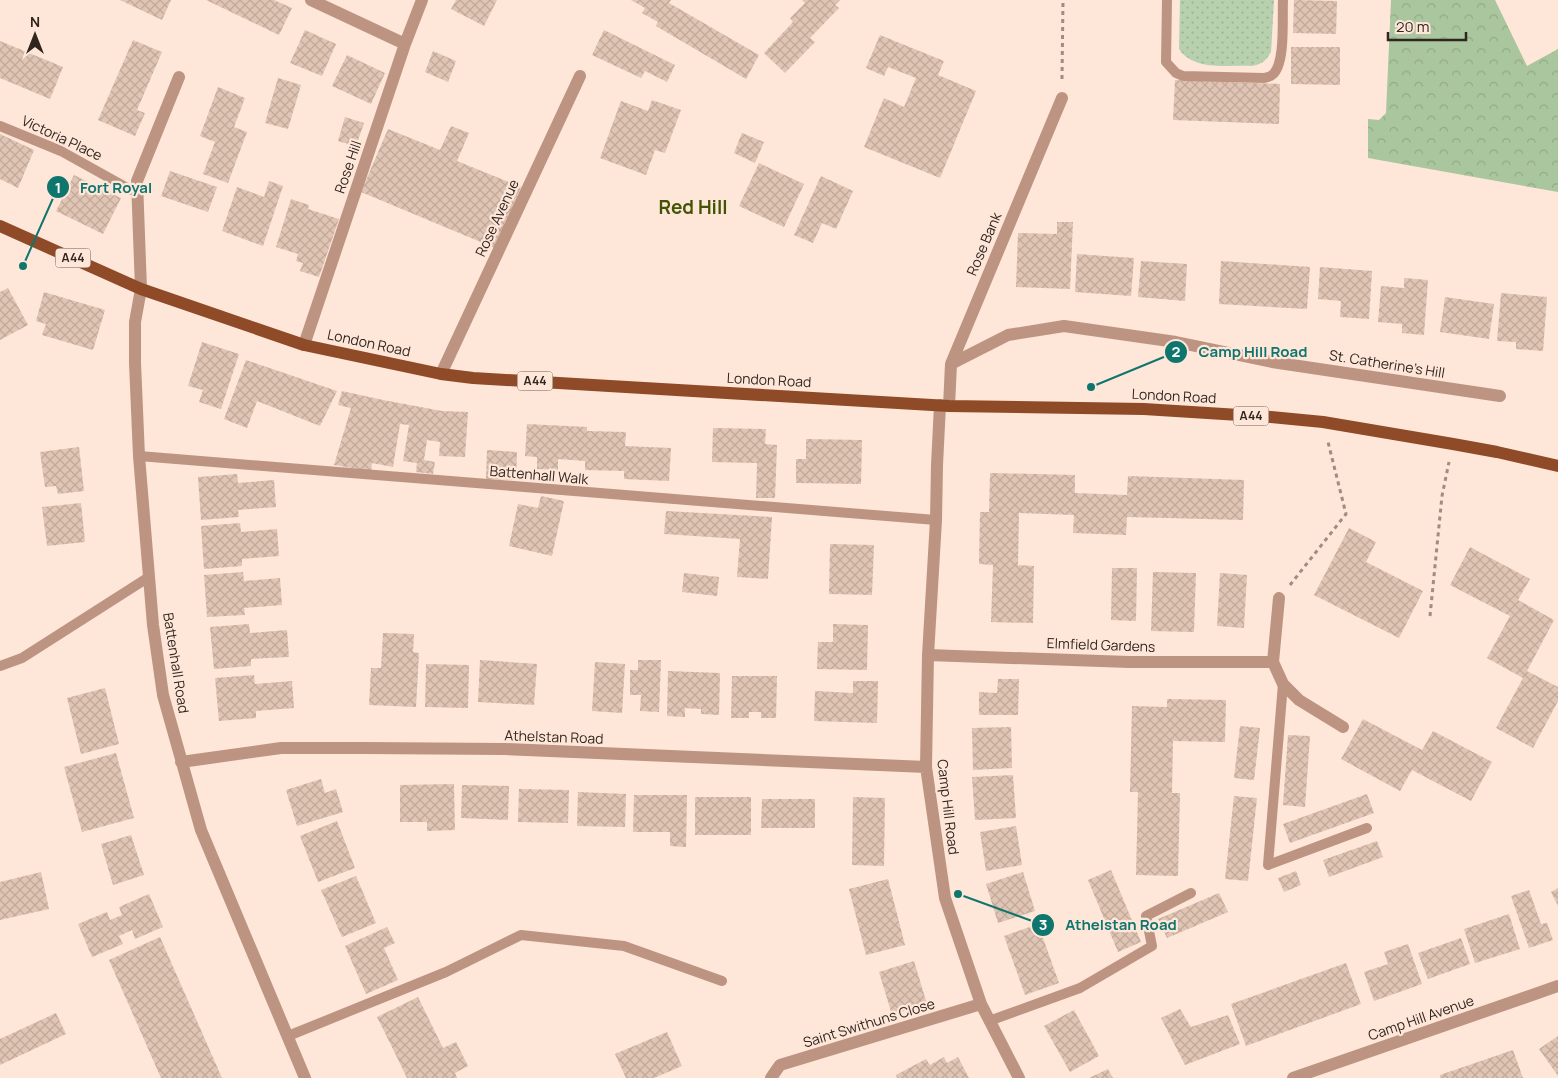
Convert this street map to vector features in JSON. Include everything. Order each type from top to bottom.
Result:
[{"type":"main road","name":"London Road","points":[[0,226],[141,289],[304,345],[441,374],[944,405],[1144,409],[1271,417],[1323,422],[1453,444],[1558,466]]},
{"type":"street","points":[[311,0],[405,44]]},
{"type":"street","name":"Rose Hill","points":[[304,345],[405,44],[422,0]]},
{"type":"street","name":"Rose Avenue","points":[[441,374],[580,76]]},
{"type":"street","points":[[141,289],[137,181],[179,77]]},
{"type":"street","name":"Rose Bank","points":[[944,405],[950,364],[1062,98]]},
{"type":"street","name":"Battenhall Road","points":[[141,289],[135,322],[139,456],[153,626],[163,695],[201,830],[305,1078]]},
{"type":"street","name":"St. Catherine's Hill","points":[[950,364],[1008,335],[1064,326],[1176,342],[1272,362],[1500,396]]},
{"type":"street","name":"Camp Hill Road","points":[[944,405],[936,465],[936,520],[928,655],[926,767],[945,898],[981,1004],[1019,1078]]},
{"type":"street","points":[[1279,598],[1273,662],[1283,684],[1299,700],[1343,727]]},
{"type":"street","name":"Elmfield Gardens","points":[[928,655],[1129,662],[1273,662]]},
{"type":"street","name":"Athelstan Road","points":[[181,762],[281,748],[365,748],[505,749],[926,767]]},
{"type":"street","name":"Camp Hill Avenue","points":[[1293,1078],[1558,986]]},
{"type":"street","name":"Saint Swithuns Close","points":[[771,1078],[780,1065],[981,1004]]},
{"type":"lane","points":[[1167,0],[1166,62],[1176,74],[1183,76],[1264,78],[1272,75],[1281,58],[1283,0]]},
{"type":"lane","name":"Victoria Place","points":[[0,126],[61,151],[131,190],[138,190]]},
{"type":"lane","name":"Battenhall Walk","points":[[139,456],[936,520]]},
{"type":"lane","points":[[0,666],[22,658],[149,577]]},
{"type":"lane","points":[[1283,684],[1268,865],[1367,828]]},
{"type":"lane","points":[[989,1021],[1080,988],[1152,946],[1146,916],[1191,893]]},
{"type":"lane","points":[[288,1036],[446,972],[521,935],[624,946],[722,981]]},
{"type":"path","points":[[1062,0],[1062,98]]},
{"type":"path","points":[[1279,598],[1346,514],[1323,422]]},
{"type":"path","points":[[1430,616],[1442,496],[1453,444]]},
{"type":"green space","points":[[1180,0],[1274,0],[1271,52],[1263,62],[1252,66],[1222,66],[1193,61],[1179,49]]},
{"type":"green space","points":[[1391,0],[1495,0],[1527,66],[1558,49],[1558,192],[1368,158],[1368,119],[1379,120],[1386,113]]},
{"type":"building","points":[[120,0],[171,0],[162,20]]},
{"type":"building","points":[[206,0],[274,0],[292,8],[279,35]]},
{"type":"building","points":[[456,0],[497,0],[484,26],[451,9]]},
{"type":"building","points":[[631,0],[671,0],[669,3],[759,55],[746,79],[656,26],[658,22],[642,13],[645,8]]},
{"type":"building","points":[[802,0],[840,0],[835,5],[839,8],[810,38],[815,42],[785,73],[764,53],[793,22],[790,18],[805,3]]},
{"type":"building","points":[[1294,0],[1337,1],[1336,34],[1293,33]]},
{"type":"building","points":[[305,30],[336,44],[322,76],[290,63]]},
{"type":"building","points":[[604,30],[675,65],[667,82],[645,71],[641,78],[592,55]]},
{"type":"building","points":[[880,35],[944,61],[938,75],[976,91],[940,178],[864,147],[884,98],[904,107],[916,78],[888,67],[884,76],[866,68]]},
{"type":"building","points":[[133,40],[162,52],[137,110],[145,113],[135,136],[98,120]]},
{"type":"building","points":[[0,41],[63,67],[50,99],[0,78]]},
{"type":"building","points":[[1291,47],[1340,47],[1340,85],[1291,84]]},
{"type":"building","points":[[433,51],[456,61],[448,82],[425,72]]},
{"type":"building","points":[[347,55],[385,73],[371,104],[332,86]]},
{"type":"building","points":[[278,78],[301,85],[288,129],[265,123]]},
{"type":"building","points":[[1175,80],[1280,84],[1279,124],[1173,120]]},
{"type":"building","points":[[218,87],[245,98],[234,127],[247,132],[228,183],[203,174],[215,142],[200,136]]},
{"type":"building","points":[[652,100],[681,110],[665,153],[655,150],[646,175],[600,158],[621,101],[648,111]]},
{"type":"building","points":[[345,117],[364,123],[356,146],[338,141]]},
{"type":"building","points":[[451,126],[469,133],[457,161],[521,187],[495,248],[361,192],[388,129],[440,150]]},
{"type":"building","points":[[742,133],[764,142],[755,163],[734,153]]},
{"type":"building","points":[[0,134],[34,150],[18,188],[0,179]]},
{"type":"building","points":[[759,163],[804,184],[784,227],[739,206]]},
{"type":"building","points":[[170,171],[217,187],[208,212],[161,196]]},
{"type":"building","points":[[74,175],[121,198],[103,234],[56,211]]},
{"type":"building","points":[[821,176],[853,191],[836,229],[822,223],[813,243],[794,235]]},
{"type":"building","points":[[269,181],[283,186],[263,246],[222,231],[237,187],[264,197]]},
{"type":"building","points":[[291,199],[309,205],[308,209],[339,219],[319,277],[300,271],[303,263],[296,261],[298,254],[276,247]]},
{"type":"building","points":[[1057,222],[1073,222],[1070,289],[1016,287],[1018,233],[1057,234]]},
{"type":"building","points":[[1077,254],[1134,258],[1131,296],[1075,292]]},
{"type":"building","points":[[1141,261],[1187,264],[1185,301],[1138,297]]},
{"type":"building","points":[[1221,261],[1310,267],[1307,309],[1219,304]]},
{"type":"building","points":[[1320,267],[1372,271],[1369,319],[1340,317],[1341,301],[1318,299]]},
{"type":"building","points":[[1404,278],[1428,280],[1424,335],[1402,333],[1402,324],[1378,322],[1381,286],[1404,288]]},
{"type":"building","points":[[8,288],[28,325],[0,340],[0,292]]},
{"type":"building","points":[[44,292],[105,310],[93,350],[42,335],[46,324],[36,321]]},
{"type":"building","points":[[1501,293],[1547,297],[1543,351],[1516,349],[1516,342],[1497,341]]},
{"type":"building","points":[[1445,297],[1494,304],[1489,339],[1440,332]]},
{"type":"building","points":[[202,342],[239,354],[221,409],[199,402],[203,390],[188,386]]},
{"type":"building","points":[[246,360],[337,391],[320,426],[257,401],[247,428],[224,419]]},
{"type":"building","points":[[342,391],[442,411],[468,412],[465,457],[439,456],[440,442],[427,440],[424,460],[435,462],[433,474],[416,472],[417,463],[403,461],[409,425],[400,424],[393,467],[372,463],[371,471],[334,465],[351,408],[338,405]]},
{"type":"building","points":[[527,424],[587,427],[587,431],[626,432],[625,446],[671,448],[669,481],[624,479],[624,471],[585,470],[585,461],[558,459],[558,470],[537,469],[537,457],[525,456]]},
{"type":"building","points":[[713,428],[766,429],[765,444],[777,445],[775,498],[756,498],[757,463],[712,462]]},
{"type":"building","points":[[806,439],[862,440],[861,484],[796,483],[796,459],[806,459]]},
{"type":"building","points":[[79,447],[84,491],[58,494],[56,486],[45,487],[40,452]]},
{"type":"building","points":[[487,450],[517,452],[516,480],[486,479]]},
{"type":"building","points":[[990,473],[1075,475],[1075,493],[1127,495],[1128,476],[1244,480],[1243,520],[1127,517],[1126,535],[1073,533],[1074,515],[1019,513],[1018,565],[1034,566],[1033,623],[991,622],[993,565],[979,564],[980,512],[989,512]]},
{"type":"building","points":[[237,474],[238,483],[274,480],[276,507],[238,510],[239,517],[201,520],[198,477]]},
{"type":"building","points":[[541,496],[564,501],[552,556],[509,546],[518,504],[538,508]]},
{"type":"building","points":[[81,503],[85,542],[47,546],[42,507]]},
{"type":"building","points":[[666,511],[772,517],[768,579],[737,577],[740,539],[664,534]]},
{"type":"building","points":[[240,523],[241,532],[277,529],[279,556],[242,559],[242,566],[204,569],[201,526]]},
{"type":"building","points":[[1349,528],[1376,542],[1366,562],[1423,591],[1399,638],[1314,595]]},
{"type":"building","points":[[830,544],[874,545],[872,595],[829,594]]},
{"type":"building","points":[[1470,547],[1530,579],[1518,600],[1554,620],[1527,671],[1558,687],[1558,701],[1533,748],[1496,728],[1523,678],[1487,658],[1510,616],[1450,585]]},
{"type":"building","points":[[1112,568],[1137,568],[1136,621],[1111,620]]},
{"type":"building","points":[[243,572],[244,581],[280,578],[282,605],[244,608],[245,615],[207,617],[204,575]]},
{"type":"building","points":[[1153,572],[1196,573],[1194,632],[1151,631]]},
{"type":"building","points":[[684,573],[719,577],[717,596],[682,592]]},
{"type":"building","points":[[1220,573],[1247,575],[1244,628],[1217,626]]},
{"type":"building","points":[[249,624],[250,633],[287,630],[289,657],[251,659],[251,666],[214,669],[210,627]]},
{"type":"building","points":[[833,624],[868,625],[867,670],[817,669],[818,642],[833,642]]},
{"type":"building","points":[[383,633],[414,634],[413,652],[419,653],[416,707],[369,705],[371,668],[381,668]]},
{"type":"building","points":[[480,660],[537,664],[534,705],[478,702]]},
{"type":"building","points":[[638,660],[661,660],[659,712],[640,711],[641,695],[630,695],[630,670],[638,670]]},
{"type":"building","points":[[595,662],[625,664],[622,713],[592,711]]},
{"type":"building","points":[[426,664],[469,665],[468,708],[425,707]]},
{"type":"building","points":[[668,671],[720,673],[719,715],[701,714],[701,709],[685,708],[685,717],[667,716]]},
{"type":"building","points":[[254,675],[255,684],[292,681],[294,708],[256,711],[256,718],[219,721],[215,678]]},
{"type":"building","points":[[732,676],[777,676],[776,718],[761,718],[761,712],[749,712],[749,718],[731,718]]},
{"type":"building","points":[[998,679],[1019,679],[1018,715],[979,715],[979,692],[997,693]]},
{"type":"building","points":[[853,681],[878,681],[877,723],[814,721],[815,691],[853,693]]},
{"type":"building","points":[[105,688],[119,744],[81,754],[67,698]]},
{"type":"building","points":[[1167,699],[1226,700],[1225,742],[1173,741],[1172,793],[1180,793],[1178,876],[1136,875],[1138,792],[1130,792],[1132,706],[1167,707]]},
{"type":"building","points":[[1363,719],[1422,750],[1433,731],[1492,762],[1471,801],[1412,770],[1400,791],[1341,759]]},
{"type":"building","points":[[1240,726],[1260,728],[1254,780],[1234,778]]},
{"type":"building","points":[[1011,727],[1012,768],[973,770],[972,728]]},
{"type":"building","points":[[1288,735],[1310,736],[1305,807],[1283,805]]},
{"type":"building","points":[[116,753],[134,818],[82,832],[64,767]]},
{"type":"building","points":[[1013,775],[1016,818],[975,820],[972,777]]},
{"type":"building","points":[[321,779],[325,793],[336,789],[343,812],[297,826],[286,790]]},
{"type":"building","points":[[454,784],[455,830],[427,831],[427,822],[400,822],[400,785]]},
{"type":"building","points":[[462,785],[509,786],[508,820],[461,818]]},
{"type":"building","points":[[519,789],[569,790],[568,823],[518,822]]},
{"type":"building","points":[[578,792],[626,794],[625,827],[577,826]]},
{"type":"building","points":[[1367,794],[1374,813],[1290,843],[1283,824]]},
{"type":"building","points":[[634,795],[687,795],[686,847],[670,846],[670,832],[633,832]]},
{"type":"building","points":[[1234,796],[1257,798],[1248,881],[1225,879]]},
{"type":"building","points":[[695,797],[751,797],[751,835],[695,835]]},
{"type":"building","points":[[853,797],[885,798],[884,866],[852,865]]},
{"type":"building","points":[[762,799],[815,799],[815,828],[761,828]]},
{"type":"building","points":[[337,821],[355,868],[318,882],[300,836]]},
{"type":"building","points":[[1016,826],[1022,865],[986,871],[980,832]]},
{"type":"building","points":[[131,835],[144,875],[113,885],[101,844]]},
{"type":"building","points":[[1377,841],[1383,857],[1329,877],[1323,860]]},
{"type":"building","points":[[1111,870],[1141,942],[1118,952],[1088,880]]},
{"type":"building","points":[[1296,871],[1301,885],[1284,892],[1278,878]]},
{"type":"building","points":[[41,872],[49,909],[0,920],[0,882]]},
{"type":"building","points":[[1023,872],[1035,911],[998,923],[986,884]]},
{"type":"building","points":[[356,876],[376,923],[342,937],[321,890]]},
{"type":"building","points":[[888,879],[905,945],[866,955],[849,889]]},
{"type":"building","points":[[1558,888],[1558,906],[1551,892]]},
{"type":"building","points":[[1529,890],[1541,924],[1547,923],[1553,940],[1529,948],[1511,896]]},
{"type":"building","points":[[1219,893],[1228,912],[1167,938],[1158,919]]},
{"type":"building","points":[[149,894],[163,927],[135,939],[132,930],[119,936],[123,944],[92,957],[78,924],[107,912],[110,920],[122,915],[119,907]]},
{"type":"building","points":[[1509,914],[1520,949],[1475,963],[1464,929]]},
{"type":"building","points":[[1038,924],[1059,983],[1025,995],[1004,936]]},
{"type":"building","points":[[387,927],[395,943],[384,948],[398,980],[366,994],[345,946]]},
{"type":"building","points":[[160,937],[222,1078],[161,1078],[109,960]]},
{"type":"building","points":[[1461,938],[1470,964],[1428,979],[1418,953]]},
{"type":"building","points":[[1408,944],[1422,984],[1374,1001],[1364,972],[1388,964],[1384,952]]},
{"type":"building","points":[[914,961],[927,1004],[892,1015],[879,972]]},
{"type":"building","points":[[1346,963],[1361,1004],[1246,1046],[1231,1004]]},
{"type":"building","points":[[418,997],[443,1048],[456,1042],[468,1066],[455,1073],[457,1078],[407,1078],[377,1017]]},
{"type":"building","points":[[1180,1009],[1191,1027],[1228,1015],[1240,1044],[1185,1065],[1161,1018]]},
{"type":"building","points":[[1074,1010],[1099,1056],[1070,1072],[1044,1026]]},
{"type":"building","points":[[56,1013],[66,1034],[0,1065],[0,1039]]},
{"type":"building","points":[[667,1032],[682,1066],[654,1078],[626,1078],[615,1054]]},
{"type":"building","points":[[1558,1036],[1558,1076],[1539,1049]]},
{"type":"building","points":[[1513,1050],[1523,1078],[1440,1078],[1440,1075]]},
{"type":"building","points":[[944,1057],[947,1063],[958,1057],[969,1078],[897,1078],[896,1075],[926,1059],[930,1065]]},
{"type":"building","points":[[1108,1069],[1113,1078],[1089,1078]]},
{"type":"place","name":"Fort Royal","points":[[23,266]]},
{"type":"place","name":"Camp Hill Road","points":[[1091,387]]},
{"type":"place","name":"Athelstan Road","points":[[958,894]]},
{"type":"district","name":"Red Hill","points":[[693,207]]}]
